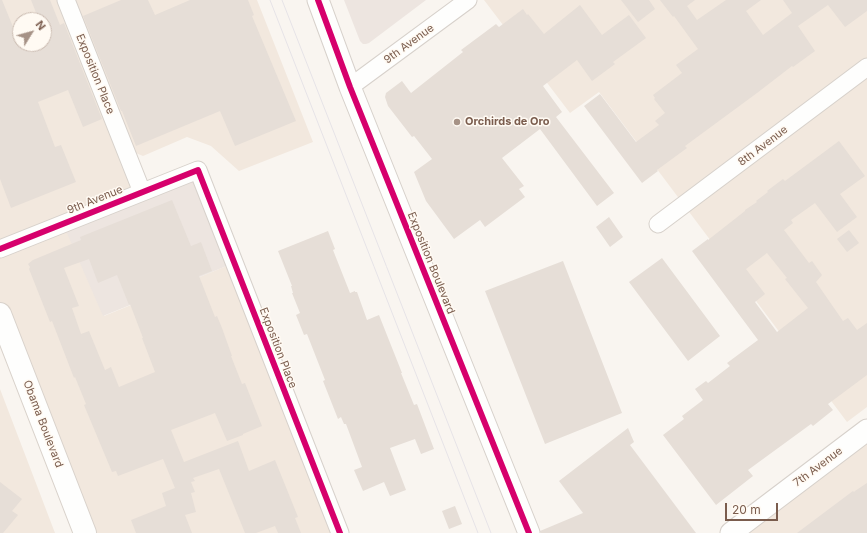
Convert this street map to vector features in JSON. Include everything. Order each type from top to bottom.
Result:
[{"type":"main road","name":"Obama Boulevard","points":[[0,314],[85,533]]},
{"type":"street","name":"Exposition Place","points":[[66,0],[142,192]]},
{"type":"street","name":"Exposition Boulevard","points":[[318,0],[350,87],[529,533]]},
{"type":"street","name":"9th Avenue","points":[[350,87],[468,0]]},
{"type":"street","name":"8th Avenue","points":[[658,224],[867,67]]},
{"type":"street","name":"Exposition Place","points":[[198,170],[340,533]]},
{"type":"street","name":"9th Avenue","points":[[0,249],[198,170]]},
{"type":"street","name":"7th Avenue","points":[[731,533],[867,430]]},
{"type":"shaded area","points":[[0,0],[66,0],[142,192],[104,316],[234,263],[340,533],[85,533],[0,314]]},
{"type":"shaded area","points":[[71,0],[257,0],[313,142],[239,171],[211,146],[187,137],[143,156],[131,151]]},
{"type":"shaded area","points":[[344,0],[426,0],[369,43],[363,44],[360,41]]},
{"type":"shaded area","points":[[484,0],[867,0],[867,407],[847,422],[599,92],[570,113]]},
{"type":"shaded area","points":[[198,170],[234,263],[103,316],[63,224]]},
{"type":"shaded area","points":[[0,389],[55,533],[0,533]]},
{"type":"shaded area","points":[[867,430],[867,533],[731,533]]},
{"type":"building","points":[[0,0],[2,0],[12,24],[12,52],[52,52],[52,12],[36,12],[31,0],[50,0],[60,25],[64,23],[102,119],[83,127],[68,90],[38,102],[55,147],[61,145],[76,182],[11,208],[0,179]]},
{"type":"building","points":[[121,0],[148,0],[155,15],[190,0],[248,0],[254,15],[252,16],[296,121],[235,146],[220,111],[136,146],[83,16]]},
{"type":"building","points":[[621,0],[649,0],[655,9],[638,22]]},
{"type":"building","points":[[660,0],[695,0],[687,6],[697,20],[726,0],[761,0],[746,11],[763,35],[792,13],[783,0],[867,0],[867,11],[845,27],[828,5],[798,26],[815,51],[793,67],[792,66],[685,146],[687,148],[642,183],[584,106],[600,94],[636,142],[659,125],[655,121],[665,113],[654,99],[655,98],[653,95],[682,73],[676,65],[698,49],[674,16],[673,17]]},
{"type":"building","points":[[580,5],[602,35],[629,15],[646,38],[613,62],[615,64],[592,81],[577,60],[543,86],[562,112],[556,117],[614,193],[597,206],[540,129],[502,158],[524,186],[519,189],[525,197],[485,227],[480,220],[454,239],[426,201],[414,172],[432,159],[414,136],[412,137],[388,106],[385,97],[386,93],[402,81],[411,93],[463,52],[461,50],[496,24],[499,27],[523,9],[544,34]]},
{"type":"building","points":[[839,141],[865,176],[840,194],[857,217],[837,232],[815,203],[791,220],[793,223],[784,230],[809,263],[812,261],[822,275],[816,282],[843,321],[848,318],[857,330],[867,323],[867,375],[828,404],[833,410],[813,426],[811,424],[748,470],[753,476],[716,505],[663,435],[684,419],[682,416],[703,400],[695,389],[706,381],[708,383],[730,366],[727,363],[758,340],[692,251],[757,202],[756,201],[768,192],[767,191],[783,179],[785,181]],"holes":[[[767,253],[787,278],[785,279],[808,308],[777,332],[755,302],[765,294],[746,269]]]},
{"type":"building","points":[[172,200],[191,246],[201,242],[212,271],[199,276],[215,317],[217,316],[222,328],[242,384],[245,383],[262,426],[227,441],[215,413],[171,430],[184,462],[238,441],[249,471],[275,460],[298,517],[295,518],[301,533],[278,533],[275,526],[256,533],[245,533],[219,469],[193,478],[195,481],[191,482],[195,492],[191,493],[196,512],[185,515],[192,533],[136,533],[131,520],[166,506],[162,493],[175,488],[163,459],[118,476],[116,471],[112,472],[84,405],[86,404],[75,377],[74,378],[52,321],[50,322],[28,264],[33,260],[81,240],[80,237]],"holes":[[[89,259],[98,283],[117,275],[129,305],[130,304],[155,372],[119,387],[111,367],[105,370],[89,331],[81,334],[72,308],[79,306],[64,268]]]},
{"type":"building","points":[[609,217],[623,237],[610,247],[596,227]]},
{"type":"building","points":[[849,230],[859,243],[847,252],[837,239]]},
{"type":"building","points":[[328,231],[335,249],[333,250],[350,293],[355,291],[357,292],[367,320],[379,315],[414,405],[417,404],[434,449],[421,454],[415,439],[390,448],[406,490],[390,496],[384,482],[363,491],[354,470],[362,467],[346,424],[344,424],[341,417],[338,419],[307,334],[304,335],[296,315],[300,313],[292,293],[292,286],[278,251]]},
{"type":"building","points":[[662,258],[720,336],[688,361],[629,282]]},
{"type":"building","points":[[563,261],[622,413],[545,444],[485,291]]},
{"type":"building","points":[[628,428],[634,442],[630,445],[696,533],[541,533],[540,531],[583,513],[559,481]]},
{"type":"building","points":[[0,482],[22,499],[12,511],[18,515],[3,533],[0,533]]},
{"type":"building","points":[[867,483],[867,533],[797,533],[853,491],[854,492]]},
{"type":"building","points":[[455,506],[462,524],[449,529],[442,511]]},
{"type":"tram line","points":[[270,0],[478,533]]},
{"type":"tram line","points":[[282,0],[491,533]]},
{"type":"cycle path","points":[[318,0],[350,87],[529,533]]},
{"type":"cycle path","points":[[0,249],[198,170],[340,533]]},
{"type":"place","name":"Orchirds de Oro","points":[[457,122]]}]
